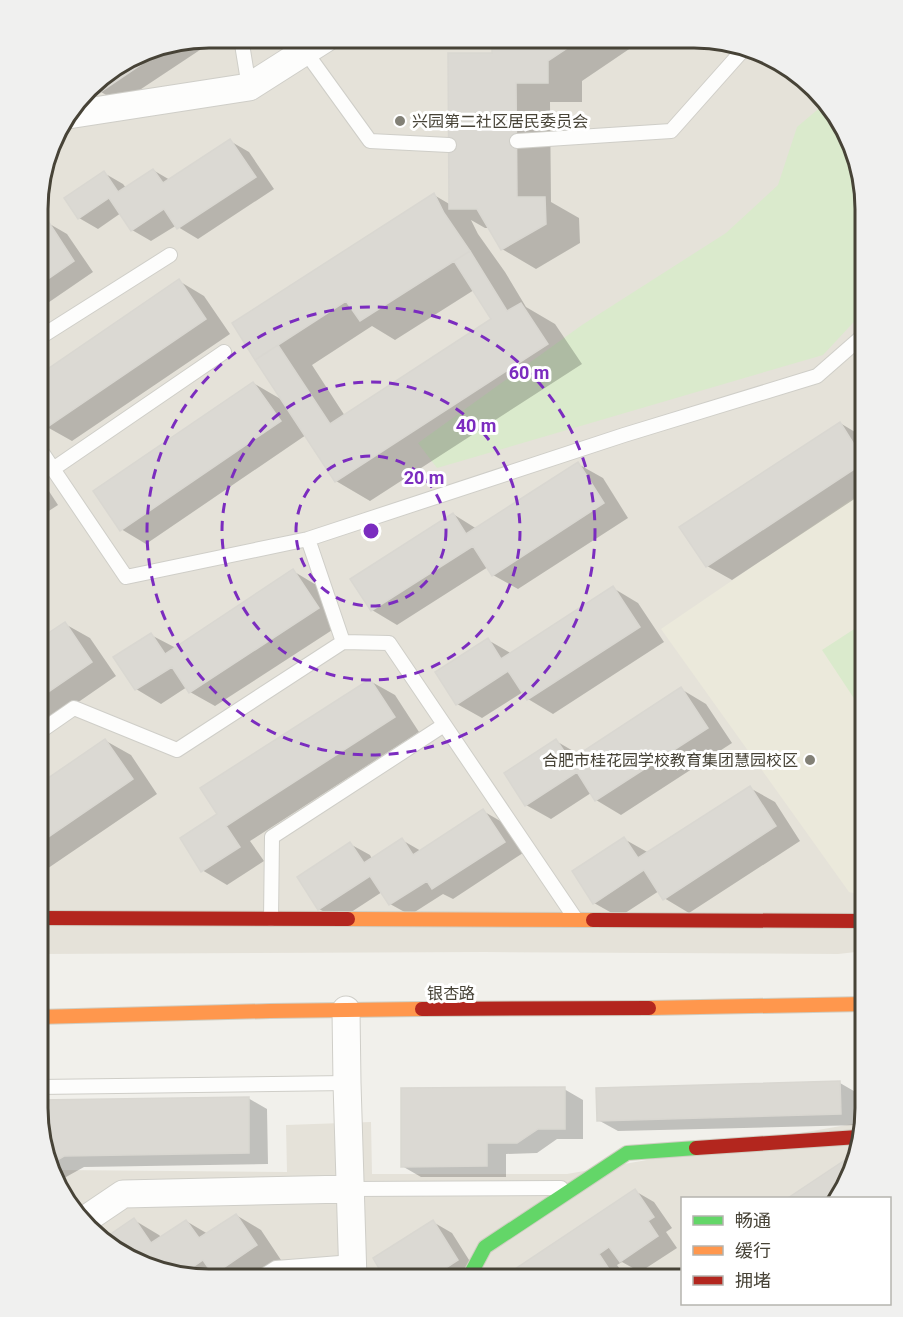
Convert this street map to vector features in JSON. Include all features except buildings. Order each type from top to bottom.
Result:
[{"type":"street","points":[[80,113],[249,87],[309,48]]},
{"type":"street","points":[[48,918],[855,921]]},
{"type":"street","name":"银杏路","points":[[48,1017],[346,1010],[855,1004]]},
{"type":"street","points":[[346,1010],[346,1083],[353,1269]]},
{"type":"street","points":[[474,1269],[485,1247],[627,1153],[852,1137]]},
{"type":"street","points":[[90,1216],[123,1194],[350,1189]]},
{"type":"lane","points":[[243,48],[249,87]]},
{"type":"lane","points":[[317,48],[370,141],[449,145]]},
{"type":"lane","points":[[517,141],[671,131],[739,54]]},
{"type":"lane","points":[[48,332],[170,255]]},
{"type":"lane","points":[[48,462],[126,577],[308,539],[613,438],[817,376],[855,343]]},
{"type":"lane","points":[[53,469],[224,352]]},
{"type":"lane","points":[[308,539],[343,642]]},
{"type":"lane","points":[[48,726],[74,708],[177,750],[343,642],[389,643],[576,920]]},
{"type":"lane","points":[[271,919],[272,837],[444,725]]},
{"type":"lane","points":[[48,1087],[346,1083]]},
{"type":"lane","points":[[350,1189],[574,1188]]},
{"type":"lane","points":[[274,1269],[314,1269]]},
{"type":"shaded area","points":[[209,48],[715,49],[755,60],[800,88],[828,120],[850,168],[855,209],[855,952],[838,954],[485,952],[48,954],[49,188],[60,148],[75,120],[88,103],[111,81],[138,65],[168,53]]},
{"type":"shaded area","name":"合肥市桂花园学校教育集团慧园校区","points":[[855,497],[855,894],[849,892],[661,629]]},
{"type":"shaded area","points":[[371,1122],[372,1174],[567,1174],[854,1124],[846,1159],[828,1197],[681,1197],[681,1269],[188,1268],[148,1257],[111,1236],[81,1206],[61,1170],[287,1172],[286,1125]]},
{"type":"green space","points":[[819,108],[838,138],[850,168],[854,188],[855,321],[823,355],[437,468],[418,443],[582,325],[726,233],[778,185],[797,127]]},
{"type":"green space","points":[[855,629],[855,700],[822,650]]},
{"type":"traffic: fast","points":[[473,1269],[485,1247],[627,1153],[696,1148]]},
{"type":"traffic: slow","points":[[348,919],[593,920]]},
{"type":"traffic: slow","points":[[649,1008],[855,1004]]},
{"type":"traffic: slow","points":[[48,1017],[422,1009]]},
{"type":"traffic: jam","points":[[48,918],[348,919]]},
{"type":"traffic: jam","points":[[593,920],[855,921]]},
{"type":"traffic: jam","points":[[422,1009],[649,1008]]},
{"type":"traffic: jam","points":[[696,1148],[852,1137]]},
{"type":"place","name":"兴园第二社区居民委员会","points":[[400,121]]},
{"type":"place","name":"合肥市桂花园学校教育集团慧园校区","points":[[810,760]]}]
